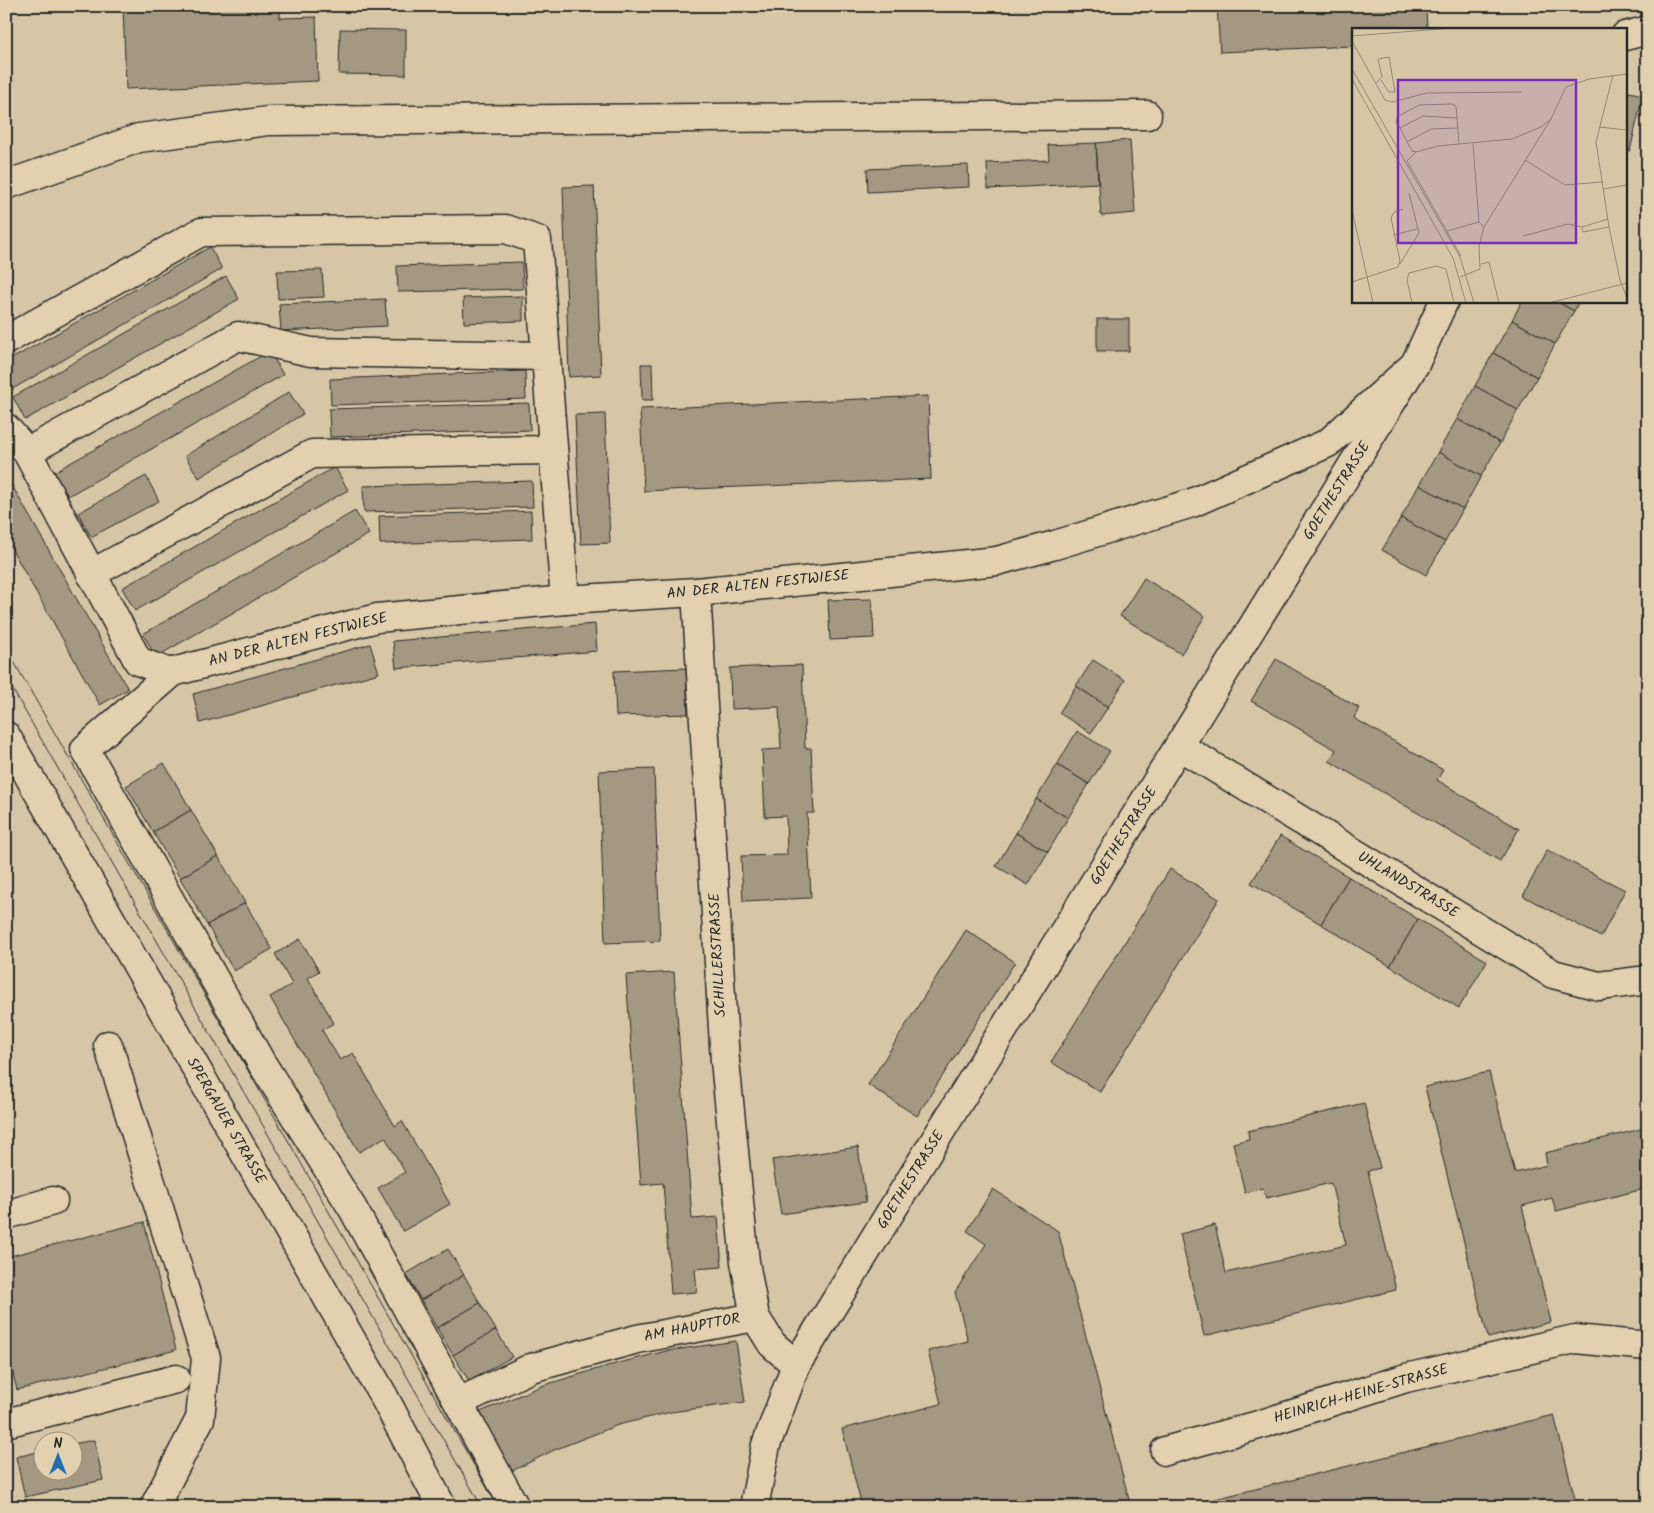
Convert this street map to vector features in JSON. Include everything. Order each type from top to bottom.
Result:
[{"type":"street","points":[[1626,36],[1648,30]]},
{"type":"street","points":[[6,185],[139,138],[268,121],[1147,116]]},
{"type":"street","points":[[6,340],[201,232],[506,229],[537,240],[565,600]]},
{"type":"street","name":"GOETHESTRASSE","points":[[796,1366],[1415,364],[1444,302]]},
{"type":"street","points":[[26,452],[238,336],[311,352],[546,356]]},
{"type":"street","name":"AN DER ALTEN FESTWIESE","points":[[459,1402],[353,1209],[262,1062],[86,749],[173,672],[377,618],[565,600],[696,592],[997,561],[1055,545],[1192,503],[1328,443],[1415,364]]},
{"type":"street","points":[[6,428],[26,452],[138,661],[170,673],[173,672]]},
{"type":"street","points":[[91,574],[312,454],[554,450]]},
{"type":"street","name":"SCHILLERSTRASSE","points":[[696,592],[725,1061],[745,1262],[755,1317]]},
{"type":"street","name":"SPERGAUER STRASSE","points":[[6,736],[383,1396],[442,1507]]},
{"type":"street","name":"UHLANDSTRASSE","points":[[1180,746],[1554,974],[1598,986],[1648,980]]},
{"type":"street","points":[[108,1046],[206,1358],[200,1419],[154,1507]]},
{"type":"street","points":[[6,1215],[53,1201]]},
{"type":"street","name":"AM HAUPTTOR","points":[[459,1402],[531,1368],[636,1339],[755,1317],[772,1344],[796,1366]]},
{"type":"street","name":"HEINRICH-HEINE-STRASSE","points":[[1165,1451],[1255,1426],[1406,1378],[1575,1339],[1648,1346]]},
{"type":"street","points":[[754,1507],[766,1445],[796,1366]]},
{"type":"street","points":[[6,1423],[176,1379]]},
{"type":"street","points":[[459,1402],[515,1507]]},
{"type":"building","points":[[123,6],[280,6],[280,18],[316,17],[318,81],[126,89]]},
{"type":"building","points":[[969,6],[1058,6],[969,11]]},
{"type":"building","points":[[1217,6],[1426,6],[1427,28],[1352,28],[1352,46],[1220,52]]},
{"type":"building","points":[[340,29],[406,30],[406,75],[339,74]]},
{"type":"building","points":[[1626,91],[1643,95],[1630,151],[1626,150]]},
{"type":"building","points":[[1130,140],[1135,213],[1101,216],[1096,143]]},
{"type":"building","points":[[1096,143],[1098,183],[988,189],[987,163],[1049,160],[1048,145]]},
{"type":"building","points":[[968,165],[969,187],[868,192],[867,169]]},
{"type":"building","points":[[594,186],[601,375],[569,377],[563,187]]},
{"type":"building","points":[[210,247],[222,269],[9,391],[6,386],[6,362]]},
{"type":"building","points":[[522,262],[523,289],[398,292],[397,266]]},
{"type":"building","points":[[322,270],[324,297],[278,299],[277,271]]},
{"type":"building","points":[[226,276],[239,299],[25,420],[13,397]]},
{"type":"building","points":[[523,296],[523,321],[464,323],[463,298]]},
{"type":"building","points":[[385,299],[387,326],[281,331],[279,304]]},
{"type":"building","points":[[1521,302],[1558,302],[1574,311],[1555,344],[1512,320]]},
{"type":"building","points":[[1558,302],[1578,302],[1574,311]]},
{"type":"building","points":[[1097,319],[1129,319],[1129,351],[1097,351]]},
{"type":"building","points":[[1512,320],[1555,344],[1537,377],[1493,353]]},
{"type":"building","points":[[270,351],[283,375],[68,496],[54,472]]},
{"type":"building","points":[[1493,353],[1537,377],[1518,410],[1475,386]]},
{"type":"building","points":[[641,364],[652,364],[653,400],[642,400]]},
{"type":"building","points":[[525,371],[526,399],[331,405],[330,379]]},
{"type":"building","points":[[1475,386],[1518,410],[1500,443],[1457,419]]},
{"type":"building","points":[[289,392],[303,414],[199,478],[185,456]]},
{"type":"building","points":[[928,396],[931,479],[644,491],[640,409]]},
{"type":"building","points":[[529,403],[530,430],[330,437],[329,409]]},
{"type":"building","points":[[605,414],[610,543],[581,544],[575,415]]},
{"type":"building","points":[[1457,419],[1500,443],[1481,476],[1438,452]]},
{"type":"building","points":[[1438,452],[1481,476],[1463,509],[1419,485]]},
{"type":"building","points":[[335,467],[348,490],[135,611],[122,588]]},
{"type":"building","points":[[6,475],[128,689],[100,705],[6,539]]},
{"type":"building","points":[[146,476],[159,501],[91,537],[78,513]]},
{"type":"building","points":[[532,481],[533,507],[364,512],[363,486]]},
{"type":"building","points":[[1419,485],[1463,509],[1445,542],[1401,518]]},
{"type":"building","points":[[355,511],[369,534],[156,657],[143,634]]},
{"type":"building","points":[[531,511],[532,539],[380,544],[379,516]]},
{"type":"building","points":[[1401,518],[1445,542],[1426,575],[1382,550]]},
{"type":"building","points":[[1144,578],[1205,616],[1181,654],[1120,616]]},
{"type":"building","points":[[872,599],[874,638],[830,640],[828,600]]},
{"type":"building","points":[[595,624],[597,651],[396,668],[393,641]]},
{"type":"building","points":[[370,644],[379,673],[200,723],[193,694]]},
{"type":"building","points":[[1276,659],[1359,708],[1354,718],[1443,770],[1437,780],[1519,829],[1500,861],[1329,761],[1336,750],[1251,701]]},
{"type":"building","points":[[1093,660],[1125,680],[1108,707],[1076,686]]},
{"type":"building","points":[[802,665],[805,748],[811,748],[814,813],[807,813],[811,898],[743,901],[741,856],[787,855],[786,816],[765,817],[762,750],[781,749],[779,707],[731,709],[730,668]]},
{"type":"building","points":[[686,668],[688,714],[616,716],[614,671]]},
{"type":"building","points":[[1076,686],[1108,707],[1091,733],[1059,713]]},
{"type":"building","points":[[1077,731],[1110,751],[1089,784],[1057,765]]},
{"type":"building","points":[[164,763],[191,810],[153,832],[126,786]]},
{"type":"building","points":[[1057,765],[1089,784],[1068,818],[1036,799]]},
{"type":"building","points":[[654,769],[660,941],[605,943],[599,771]]},
{"type":"building","points":[[1036,799],[1068,818],[1048,852],[1016,833]]},
{"type":"building","points":[[191,810],[218,856],[180,878],[153,832]]},
{"type":"building","points":[[1016,833],[1048,852],[1028,885],[996,866]]},
{"type":"building","points":[[1280,836],[1349,877],[1321,924],[1251,883]]},
{"type":"building","points":[[1547,850],[1625,890],[1601,937],[1523,896]]},
{"type":"building","points":[[218,856],[245,903],[207,925],[180,878]]},
{"type":"building","points":[[1170,869],[1219,899],[1100,1092],[1051,1062]]},
{"type":"building","points":[[1349,877],[1418,919],[1390,966],[1321,924]]},
{"type":"building","points":[[245,903],[272,949],[234,971],[207,925]]},
{"type":"building","points":[[1418,919],[1487,961],[1459,1008],[1390,966]]},
{"type":"building","points":[[966,930],[1015,962],[917,1116],[868,1085]]},
{"type":"building","points":[[300,939],[319,971],[308,978],[334,1023],[322,1030],[340,1060],[353,1053],[395,1126],[402,1121],[450,1204],[403,1231],[378,1188],[405,1172],[385,1137],[359,1152],[270,997],[292,984],[275,954]]},
{"type":"building","points":[[674,972],[692,1219],[718,1217],[722,1267],[695,1269],[697,1292],[671,1294],[663,1183],[641,1185],[626,975]]},
{"type":"building","points":[[1489,1072],[1515,1173],[1547,1165],[1545,1153],[1645,1128],[1648,1137],[1648,1188],[1556,1211],[1552,1198],[1522,1206],[1551,1322],[1488,1338],[1425,1087]]},
{"type":"building","points":[[1364,1103],[1380,1168],[1368,1171],[1396,1290],[1204,1336],[1180,1234],[1215,1225],[1226,1273],[1346,1245],[1331,1183],[1266,1198],[1263,1188],[1245,1193],[1233,1143],[1249,1139],[1248,1131]]},
{"type":"building","points":[[858,1147],[866,1202],[781,1214],[772,1160]]},
{"type":"building","points":[[993,1189],[1058,1231],[1131,1507],[862,1507],[842,1429],[941,1404],[928,1351],[968,1341],[955,1292],[986,1244],[967,1231]]},
{"type":"building","points":[[144,1222],[176,1350],[17,1390],[6,1346],[6,1257]]},
{"type":"building","points":[[448,1249],[464,1275],[421,1300],[406,1274]]},
{"type":"building","points":[[464,1275],[480,1303],[437,1328],[421,1300]]},
{"type":"building","points":[[480,1303],[496,1330],[453,1355],[437,1328]]},
{"type":"building","points":[[496,1330],[512,1357],[469,1381],[453,1355]]},
{"type":"building","points":[[736,1341],[745,1402],[671,1412],[618,1425],[554,1450],[508,1473],[480,1412],[541,1386],[607,1366],[666,1351]]},
{"type":"building","points":[[1554,1415],[1577,1507],[1554,1507],[1553,1503],[1538,1507],[1209,1507],[1207,1501]]},
{"type":"building","points":[[94,1440],[103,1480],[25,1497],[16,1457],[32,1453],[32,1480],[82,1480],[82,1442]]},
{"type":"tram line","points":[[6,648],[498,1507]]},
{"type":"tram line","points":[[6,678],[482,1507]]}]
